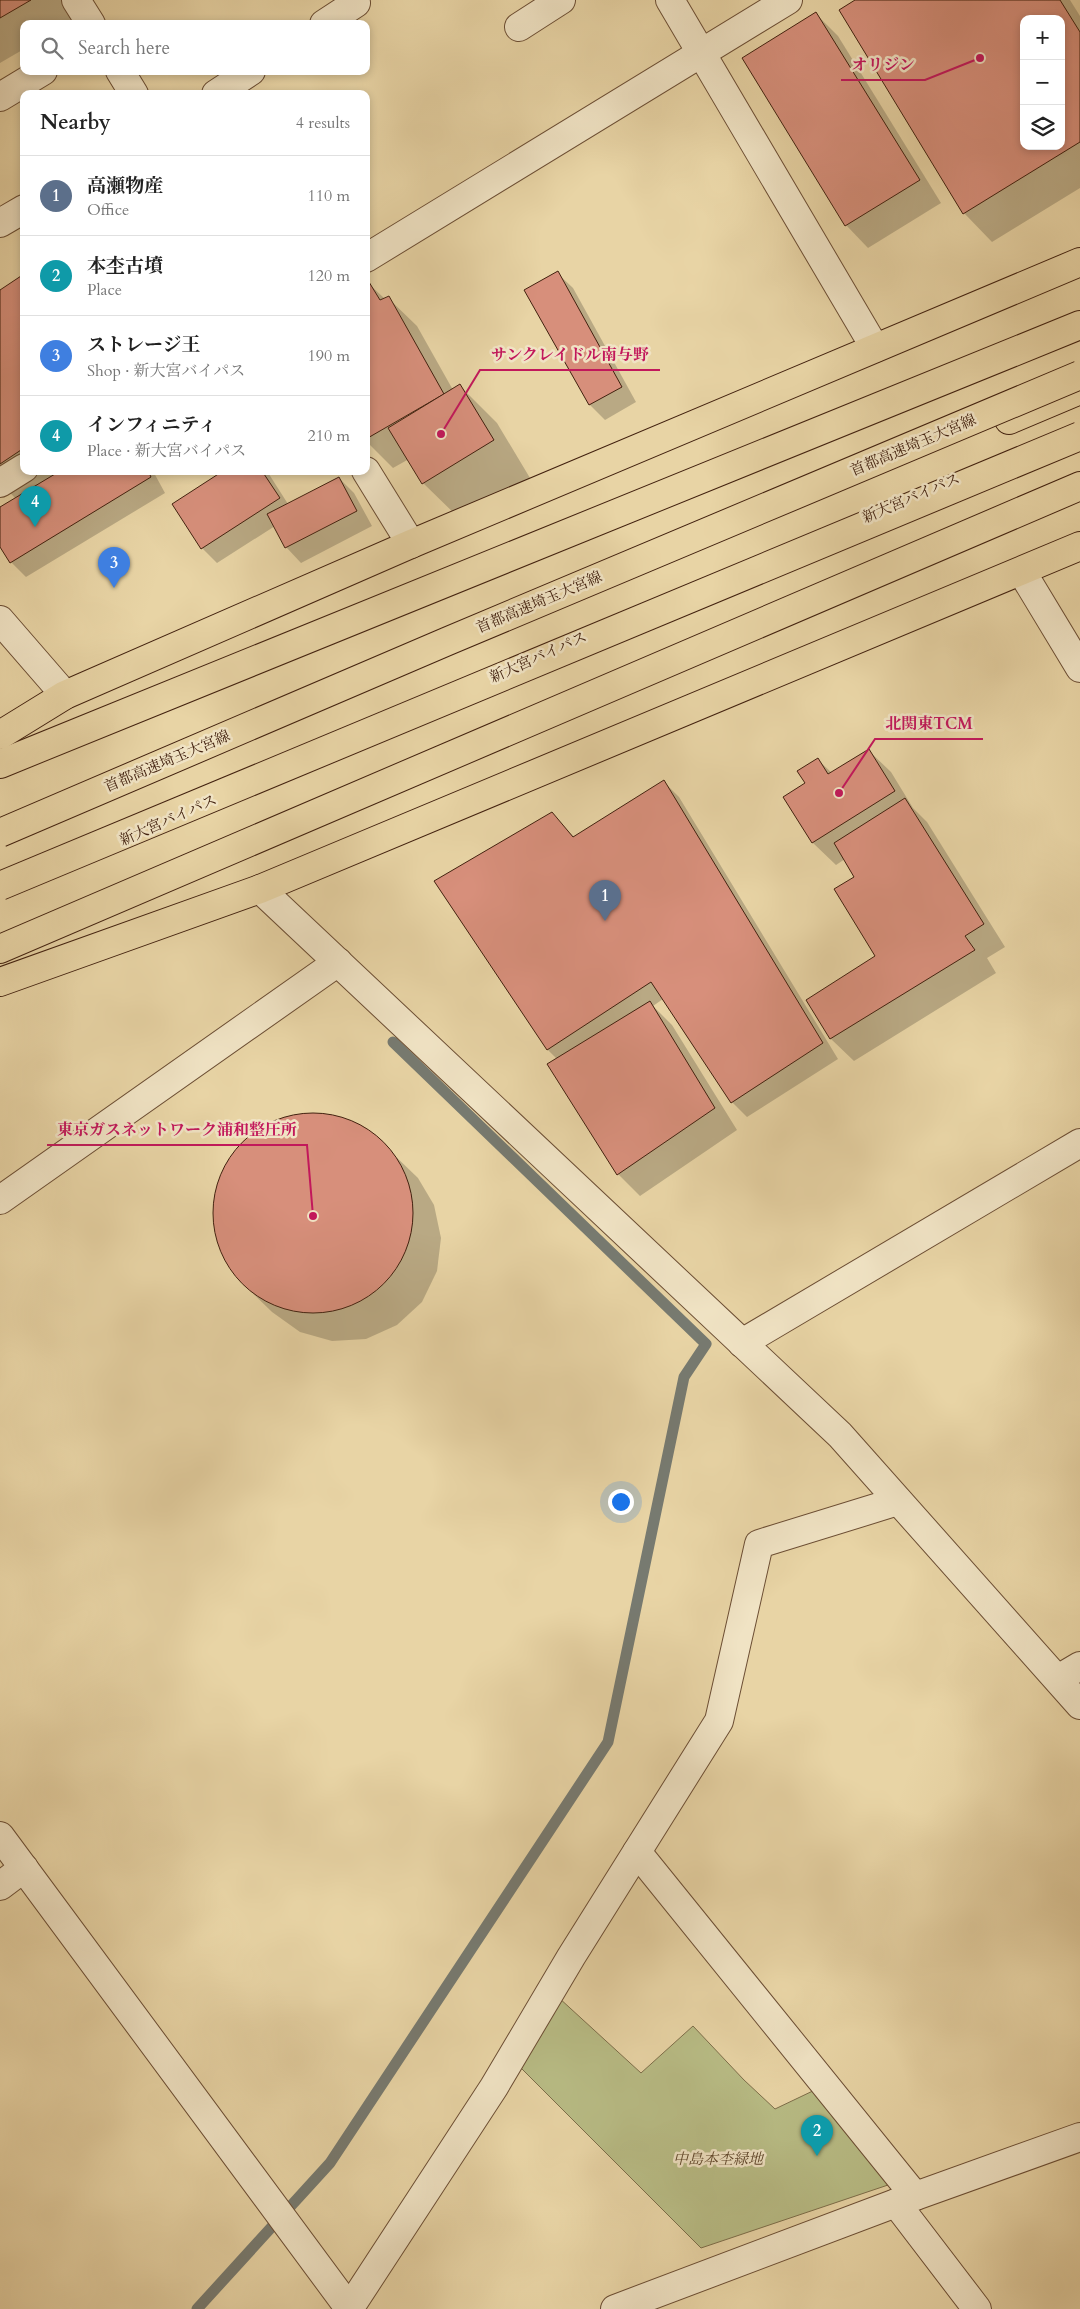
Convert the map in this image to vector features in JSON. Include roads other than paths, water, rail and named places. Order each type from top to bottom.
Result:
[{"type":"highway","points":[[0,735],[65,695],[411,544],[1080,262]]},
{"type":"highway","points":[[0,764],[1080,325]]},
{"type":"highway","name":"首都高速埼玉大宮線","points":[[0,832],[1080,375]]},
{"type":"highway","points":[[0,822],[593,594],[1080,390]]},
{"type":"highway","name":"新大宮バイパス","points":[[0,894],[606,627],[1080,426]]},
{"type":"highway","points":[[0,886],[1080,436]]},
{"type":"highway","points":[[0,949],[186,867],[1080,486]]},
{"type":"highway","points":[[0,982],[260,889],[1022,572],[1080,546]]},
{"type":"street","points":[[76,0],[88,20]]},
{"type":"street","points":[[330,20],[356,4],[354,0]]},
{"type":"street","points":[[519,27],[561,0]]},
{"type":"street","points":[[670,0],[875,348]]},
{"type":"street","points":[[370,256],[788,0]]},
{"type":"street","points":[[0,97],[36,75]]},
{"type":"street","points":[[122,75],[132,90]]},
{"type":"street","points":[[222,90],[245,75]]},
{"type":"street","points":[[0,224],[20,212]]},
{"type":"street","points":[[0,483],[20,470]]},
{"type":"street","points":[[368,475],[411,544]]},
{"type":"street","points":[[1022,572],[1080,668]]},
{"type":"street","points":[[0,620],[65,695]]},
{"type":"street","points":[[260,889],[840,1435],[898,1501],[1069,1673],[1080,1705]]},
{"type":"street","points":[[0,1200],[338,962]]},
{"type":"street","points":[[742,1343],[1080,1143]]},
{"type":"street","points":[[0,1836],[349,2309],[494,2086],[719,1721],[759,1544],[898,1501]]},
{"type":"street","points":[[637,1852],[906,2199],[977,2309]]},
{"type":"street","points":[[0,1886],[24,1868]]},
{"type":"street","points":[[615,2309],[906,2199],[1080,2137]]},
{"type":"waterway","points":[[197,2309],[330,2163],[608,1742],[684,1377],[706,1344],[393,1042]]},
{"type":"place","name":"オリジン","points":[[980,58]]},
{"type":"place","name":"サンクレイドル南与野","points":[[441,434]]},
{"type":"place","name":"インフィニティ","points":[[35,527]]},
{"type":"place","name":"ストレージ王","points":[[114,588]]},
{"type":"place","name":"北関東TCM","points":[[839,793]]},
{"type":"place","name":"高瀬物産","points":[[605,921]]},
{"type":"place","name":"東京ガスネットワーク浦和整圧所","points":[[313,1216]]},
{"type":"place","name":"本杢古墳","points":[[817,2156]]},
{"type":"park label","name":"中島本杢緑地","points":[[718,2159]]}]
